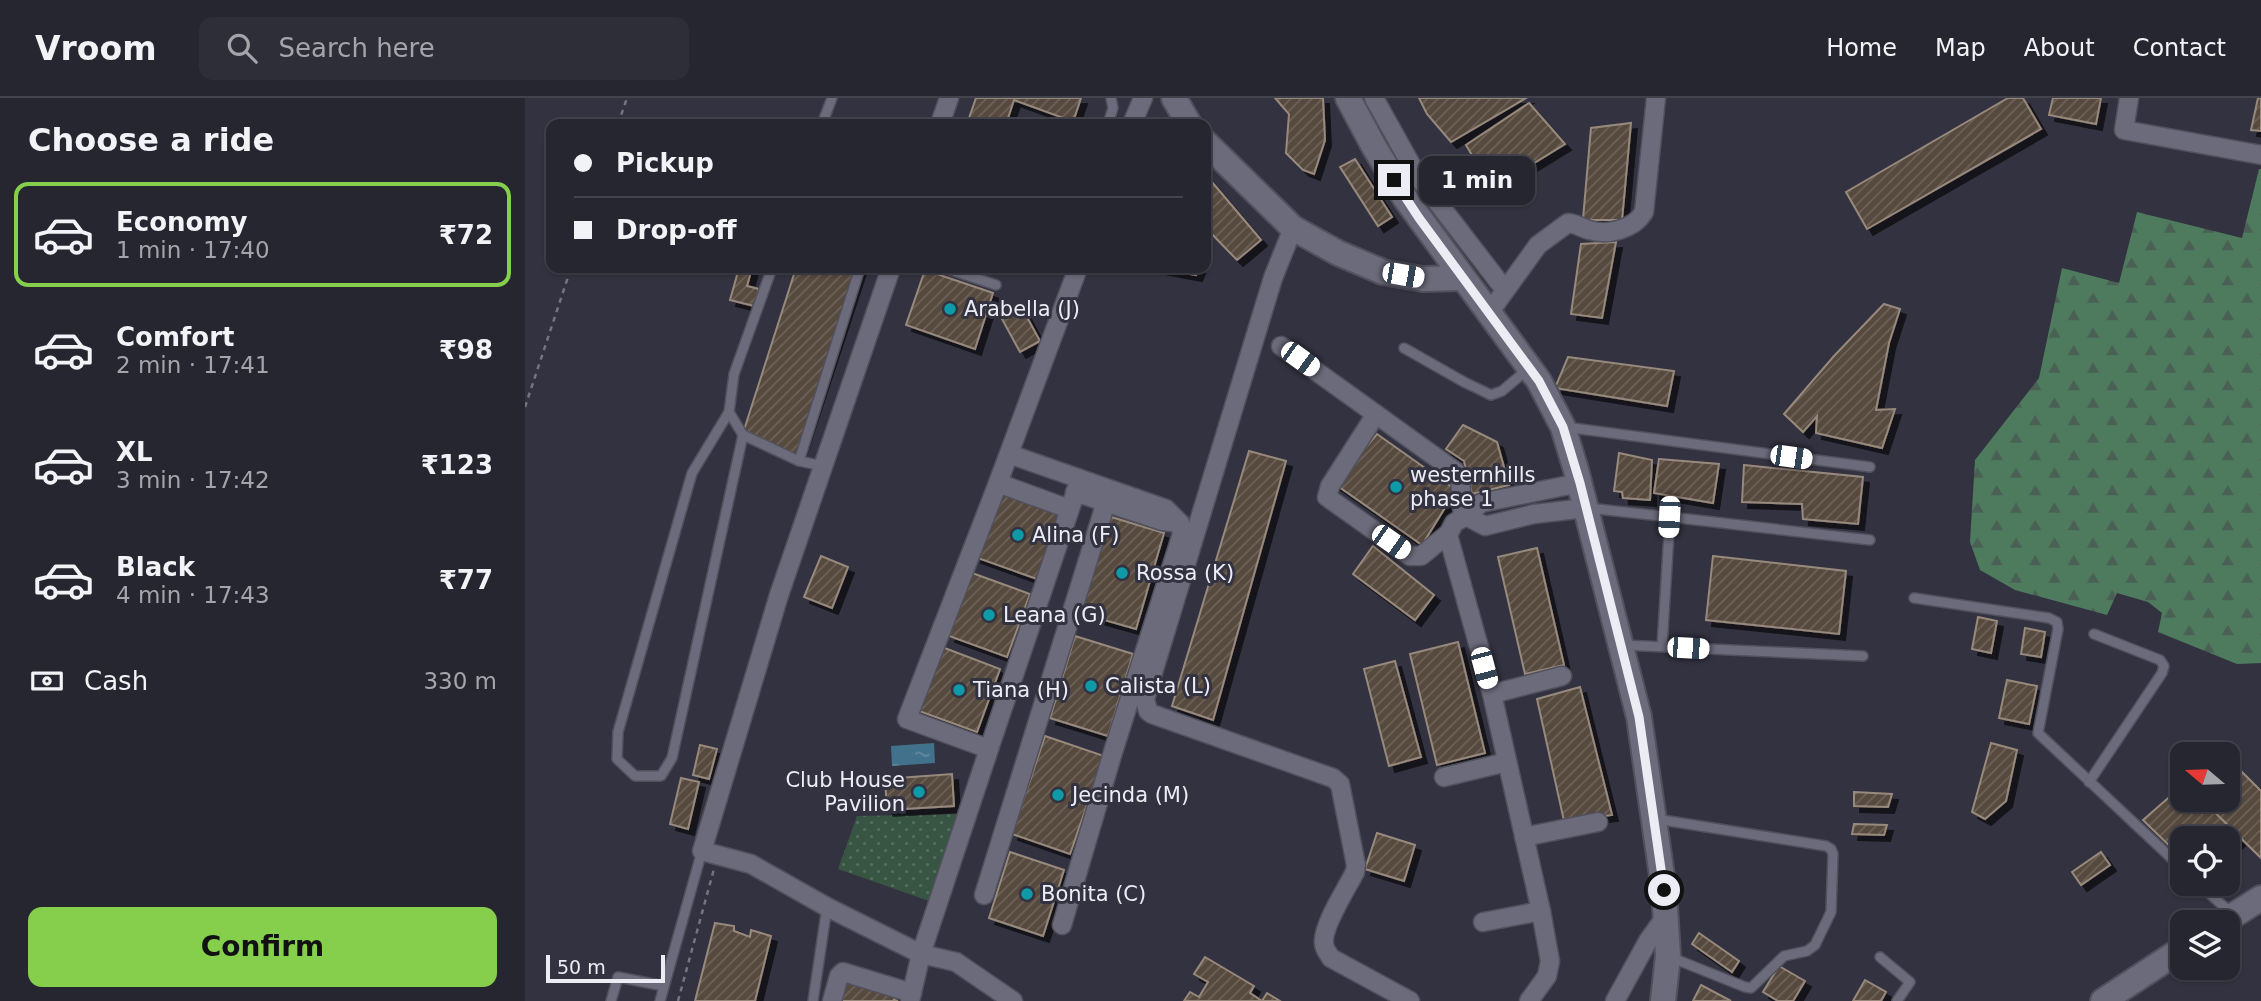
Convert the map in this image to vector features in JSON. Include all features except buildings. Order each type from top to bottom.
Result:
[{"type":"street","points":[[942,119],[949,98]]},
{"type":"street","points":[[1134,119],[1143,98]]},
{"type":"street","points":[[1174,98],[1186,119]]},
{"type":"street","points":[[1348,98],[1405,198],[1539,381],[1563,427],[1580,483],[1639,717],[1655,818],[1666,916],[1668,956],[1663,1001]]},
{"type":"street","points":[[1374,98],[1418,177],[1506,290]]},
{"type":"street","points":[[1489,313],[1538,245],[1568,223],[1589,230],[1614,232],[1641,219],[1657,98]]},
{"type":"street","points":[[2129,98],[2124,130],[2261,155]]},
{"type":"street","points":[[1211,148],[1293,228],[1338,253],[1383,272],[1423,279],[1463,278]]},
{"type":"street","points":[[1293,228],[1273,278],[1145,699],[1146,706],[1152,714],[1333,778],[1340,784],[1356,865],[1328,925],[1323,941],[1326,951],[1331,958],[1409,1001]]},
{"type":"street","points":[[889,273],[779,595],[710,853],[751,864],[827,907],[921,954],[955,962],[1013,1001]]},
{"type":"street","points":[[989,749],[907,719],[1076,273]]},
{"type":"street","points":[[1281,346],[1455,471],[1460,478],[1464,517]]},
{"type":"street","points":[[1376,414],[1330,486],[1327,497],[1411,556],[1421,556],[1448,533],[1454,523],[1481,503],[1580,483]]},
{"type":"street","points":[[1009,454],[1074,493],[1162,521],[1180,523]]},
{"type":"street","points":[[998,483],[1166,509],[1180,523],[1182,534],[1062,925]]},
{"type":"street","points":[[832,1001],[839,976],[843,972],[911,997],[921,954],[1074,493]]},
{"type":"street","points":[[984,895],[1106,502]]},
{"type":"street","points":[[1464,517],[1485,526],[1534,514],[1586,508]]},
{"type":"street","points":[[1448,533],[1492,694],[1550,961],[1550,968],[1529,1001]]},
{"type":"street","points":[[1492,694],[1562,676]]},
{"type":"street","points":[[1444,777],[1507,762]]},
{"type":"street","points":[[1524,837],[1598,822]]},
{"type":"street","points":[[2240,911],[2261,898]]},
{"type":"street","points":[[1483,922],[1541,911]]},
{"type":"street","points":[[1615,1001],[1648,941],[1666,916]]},
{"type":"street","points":[[2103,1001],[2170,957]]},
{"type":"lane","points":[[824,119],[832,98]]},
{"type":"lane","points":[[1110,119],[1113,108],[1111,98]]},
{"type":"lane","points":[[743,435],[672,758],[661,776],[635,776],[617,759],[618,732],[692,473],[729,412],[734,374],[770,273]]},
{"type":"lane","points":[[799,461],[858,273]]},
{"type":"lane","points":[[960,273],[996,285]]},
{"type":"lane","points":[[1404,348],[1491,395],[1502,391],[1529,368]]},
{"type":"lane","points":[[729,412],[743,435],[799,461],[823,466]]},
{"type":"lane","points":[[1563,427],[1870,467]]},
{"type":"lane","points":[[1586,508],[1870,540]]},
{"type":"lane","points":[[1663,646],[1669,517]]},
{"type":"lane","points":[[1914,598],[2049,618],[2057,622],[2058,629],[2038,733],[2170,857]]},
{"type":"lane","points":[[2089,782],[2162,673],[2164,666],[2159,660],[2094,634]]},
{"type":"lane","points":[[1620,645],[1863,656]]},
{"type":"lane","points":[[1655,818],[1826,846],[1833,854],[1831,912],[1815,945],[1807,951],[1784,956],[1751,988],[1668,956]]},
{"type":"lane","points":[[660,1001],[710,853]]},
{"type":"lane","points":[[2209,896],[2221,910]]},
{"type":"lane","points":[[813,1001],[827,907]]},
{"type":"lane","points":[[1880,957],[1910,982],[1897,1001]]},
{"type":"lane","points":[[611,1001],[618,977],[664,986]]},
{"type":"path","points":[[620,119],[627,98]]},
{"type":"path","points":[[525,407],[569,273]]},
{"type":"path","points":[[678,1001],[710,853]]},
{"type":"green space","points":[[2259,169],[2261,663],[2237,664],[2158,632],[2162,613],[2148,602],[2117,593],[2107,615],[2015,590],[1980,570],[1970,542],[1975,460],[2039,378],[2062,268],[2119,283],[2137,212],[2242,238]]},
{"type":"green space","points":[[960,814],[929,901],[838,869],[857,816]]},
{"type":"water","points":[[934,743],[935,763],[892,766],[891,746]]},
{"type":"place","name":"Arabella (J)","points":[[950,309]]},
{"type":"place","name":"westernhills phase 1","points":[[1396,487]]},
{"type":"place","name":"Alina (F)","points":[[1018,535]]},
{"type":"place","name":"Rossa (K)","points":[[1122,573]]},
{"type":"place","name":"Leana (G)","points":[[989,615]]},
{"type":"place","name":"Calista (L)","points":[[1091,686]]},
{"type":"place","name":"Tiana (H)","points":[[959,690]]},
{"type":"place","name":"Club House Pavilion","points":[[919,792]]},
{"type":"place","name":"Jecinda (M)","points":[[1058,795]]},
{"type":"place","name":"Bonita (C)","points":[[1027,894]]},
{"type":"route","points":[[1394,180],[1539,381],[1563,427],[1580,483],[1639,717],[1664,890]]}]
